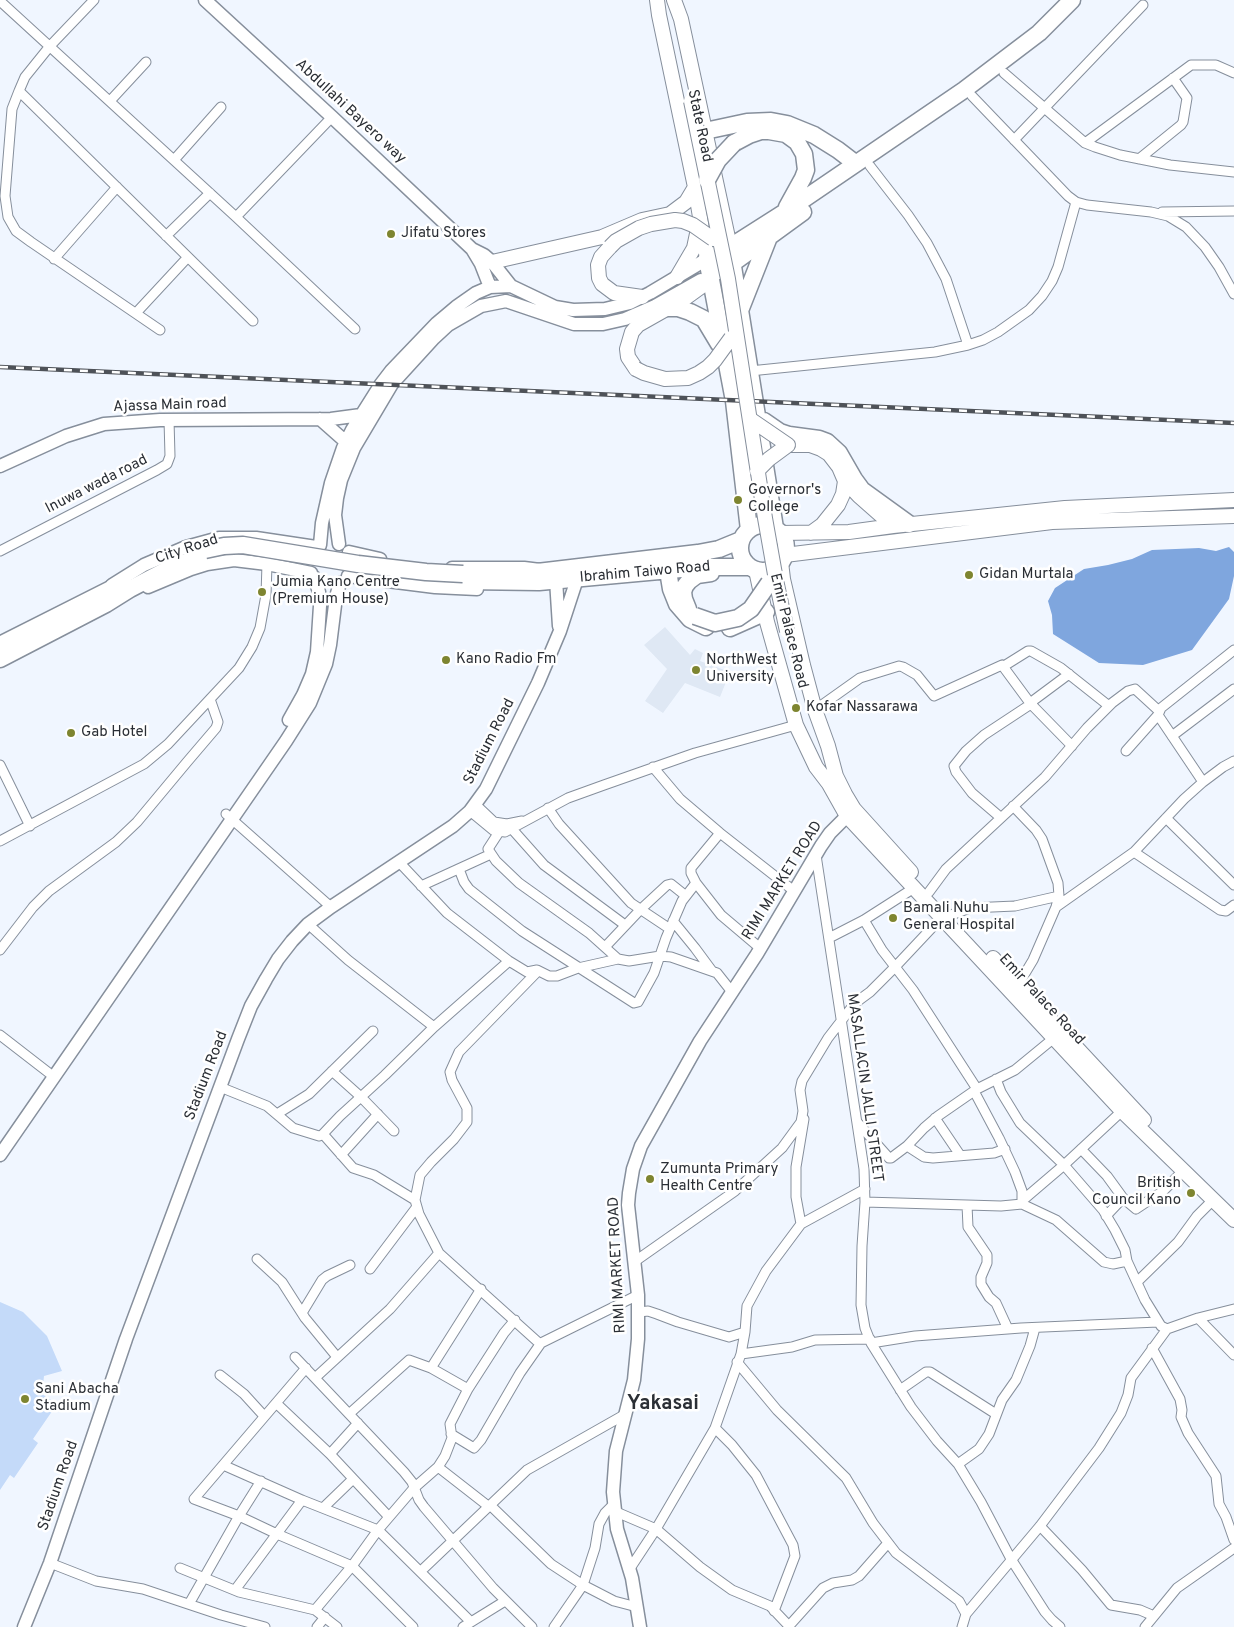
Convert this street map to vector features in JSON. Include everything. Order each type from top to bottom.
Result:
[{"type":"highway","points":[[748,568],[741,555],[745,535],[728,346],[707,259],[731,255],[769,237],[863,164],[1019,49],[1072,0]]},
{"type":"highway","points":[[710,276],[731,255],[785,212],[972,96],[1043,43],[1064,24],[1085,0]]},
{"type":"highway","points":[[705,131],[747,122],[771,121],[787,124],[814,135],[863,164]]},
{"type":"highway","points":[[701,184],[718,160],[734,143],[760,131],[786,134],[801,147],[806,162],[804,178],[785,212]]},
{"type":"highway","points":[[741,310],[769,237]]},
{"type":"highway","points":[[731,255],[750,371],[753,416],[777,530],[786,543],[783,559],[774,568],[766,571],[748,568],[698,575],[689,581],[683,592],[684,600],[686,606],[695,616],[715,622],[738,618],[752,609],[769,583]]},
{"type":"highway","points":[[668,308],[678,308],[704,319],[728,346]]},
{"type":"highway","points":[[753,416],[780,432],[819,439],[834,448],[862,490],[901,525]]},
{"type":"highway","points":[[745,535],[757,526],[766,525],[777,530]]},
{"type":"highway","name":"Ibrahim Taiwo Road","points":[[540,577],[719,549],[745,535]]},
{"type":"highway","name":"City Road","points":[[0,659],[168,561],[186,554],[205,553],[224,546],[243,545],[366,565],[464,577],[540,577]]},
{"type":"highway","name":"Ibrahim Taiwo Road","points":[[540,577],[576,579],[718,566],[748,568]]},
{"type":"highway","points":[[668,571],[671,589],[677,604],[686,615],[700,625],[719,630],[766,612]]},
{"type":"highway","name":"City Road","points":[[0,645],[101,600]]},
{"type":"main road","name":"Abdullahi Bayero way","points":[[205,0],[472,249]]},
{"type":"main road","points":[[658,0],[688,102],[713,240],[728,346],[769,583],[802,692],[832,780]]},
{"type":"main road","name":"State Road","points":[[658,0],[658,15],[701,184],[700,216],[707,259]]},
{"type":"main road","points":[[673,0],[701,184],[728,279],[753,416],[757,471],[784,632]]},
{"type":"main road","name":"State Road","points":[[673,0],[681,19],[731,255]]},
{"type":"main road","points":[[492,262],[602,237],[642,220],[670,214],[686,202],[701,184]]},
{"type":"main road","points":[[678,277],[694,248],[698,236],[700,216]]},
{"type":"main road","points":[[642,297],[614,293],[602,284],[599,278],[598,265],[601,257],[616,241],[639,228],[675,220],[693,225],[713,240]]},
{"type":"main road","points":[[472,249],[484,255],[492,262],[511,286],[555,307],[573,310],[605,309],[630,302],[678,277],[707,259]]},
{"type":"main road","points":[[472,249],[481,264],[490,287]]},
{"type":"main road","points":[[710,276],[702,286],[638,325],[632,332],[627,349],[628,357],[636,369],[649,375],[665,379],[688,378],[708,367],[728,346]]},
{"type":"main road","points":[[0,1155],[229,816],[303,695],[312,674],[317,652],[319,627],[319,592],[309,560],[318,546],[325,506],[346,442],[380,384],[395,374],[448,325],[481,306],[506,301],[574,324],[603,324],[625,319],[655,306],[710,276]]},
{"type":"main road","points":[[0,1145],[229,816],[299,721],[317,687],[326,664],[336,597],[352,564],[344,548],[335,514],[337,498],[342,480],[360,437],[392,384],[395,374],[437,322],[476,294],[490,287],[511,286]]},
{"type":"main road","name":"Ajassa Main road","points":[[0,466],[66,436],[104,424],[169,420],[320,419],[361,415]]},
{"type":"main road","points":[[753,416],[788,445]]},
{"type":"main road","points":[[320,419],[346,442]]},
{"type":"main road","points":[[757,471],[788,445],[810,445],[822,449],[835,461],[844,481],[859,496],[901,525]]},
{"type":"main road","points":[[811,533],[822,525],[838,505],[844,481]]},
{"type":"main road","points":[[777,530],[811,533],[849,532],[1065,508],[1234,500]]},
{"type":"main road","points":[[783,559],[1052,522],[1234,516]]},
{"type":"main road","name":"City Road","points":[[101,600],[144,565],[186,547],[219,538],[256,538],[318,546]]},
{"type":"main road","points":[[318,546],[326,542],[344,548]]},
{"type":"main road","name":"Ibrahim Taiwo Road","points":[[344,548],[367,557],[442,567],[524,568],[540,577],[530,587],[474,589],[344,579]]},
{"type":"main road","name":"Emir Palace Road","points":[[783,559],[783,579],[832,780],[850,812],[914,888],[1018,985],[1164,1147],[1183,1171],[1234,1220]]},
{"type":"main road","name":"City Road","points":[[101,600],[191,568],[234,560],[266,564],[313,575]]},
{"type":"main road","name":"Emir Palace Road","points":[[748,568],[766,612],[796,724],[816,767],[832,780]]},
{"type":"main road","points":[[313,575],[323,584],[335,584],[344,579]]},
{"type":"main road","name":"Stadium Road","points":[[540,577],[560,632]]},
{"type":"main road","name":"Stadium Road","points":[[24,1627],[50,1563],[126,1339],[220,1087],[248,1015],[266,979],[292,940],[308,924],[454,826],[472,808],[486,789],[538,683],[560,632],[576,579]]},
{"type":"main road","name":"Emir Palace Road","points":[[850,812],[929,892],[946,916],[1054,1038],[1122,1111],[1234,1207]]},
{"type":"main road","name":"RIMI MARKET ROAD","points":[[640,1627],[614,1508],[613,1471],[619,1434],[636,1368],[639,1312],[629,1218],[628,1199],[630,1181],[642,1146],[700,1041],[760,948],[816,855],[830,834],[850,812]]},
{"type":"street","points":[[94,0],[50,46],[25,77],[18,91],[12,109],[5,196],[8,217],[16,232],[160,330]]},
{"type":"street","points":[[0,1],[236,217],[355,329]]},
{"type":"street","points":[[1014,140],[1144,5]]},
{"type":"street","points":[[110,102],[146,62]]},
{"type":"street","points":[[1085,142],[1191,65],[1216,66],[1234,73]]},
{"type":"street","points":[[1004,72],[1085,142],[1120,155],[1139,159],[1170,165],[1234,172]]},
{"type":"street","points":[[1139,159],[1183,122],[1187,98],[1173,78]]},
{"type":"street","points":[[18,91],[253,321]]},
{"type":"street","points":[[972,96],[1068,196],[1076,202],[1151,212],[1168,216],[1186,227],[1205,247],[1234,294]]},
{"type":"street","points":[[174,160],[221,108]]},
{"type":"street","points":[[236,217],[332,117]]},
{"type":"street","points":[[863,164],[908,215],[927,243],[946,279],[968,345]]},
{"type":"street","points":[[54,259],[117,187]]},
{"type":"street","points":[[166,236],[210,193]]},
{"type":"street","points":[[750,371],[935,352],[983,340],[1029,310],[1042,296],[1052,281],[1058,267],[1076,202]]},
{"type":"street","points":[[1151,212],[1234,211]]},
{"type":"street","points":[[136,313],[188,258]]},
{"type":"street","name":"Inuwa wada road","points":[[0,551],[158,470],[166,464],[170,456],[169,420]]},
{"type":"street","points":[[0,841],[144,764],[168,744],[239,668],[252,648],[260,628],[266,595],[266,564]]},
{"type":"street","points":[[1126,751],[1159,713],[1234,650]]},
{"type":"street","points":[[815,710],[860,678],[899,666],[917,675],[934,696],[1001,665],[1004,666],[1028,651],[1069,674],[1110,706]]},
{"type":"street","points":[[1004,666],[1031,703],[1072,746]]},
{"type":"street","points":[[1000,817],[972,793],[956,772],[954,766],[966,751],[984,735],[1069,674]]},
{"type":"street","points":[[929,892],[946,869],[1045,776],[1087,728],[1128,691],[1135,689],[1159,713],[1203,782]]},
{"type":"street","points":[[1172,736],[1234,689]]},
{"type":"street","points":[[0,950],[33,907],[49,891],[116,842],[137,822],[216,728],[218,722],[210,699]]},
{"type":"street","points":[[472,808],[493,830],[499,832],[512,830],[568,798],[695,752],[796,724]]},
{"type":"street","points":[[1056,907],[1134,852],[1203,782],[1234,761]]},
{"type":"street","points":[[0,765],[30,826]]},
{"type":"street","points":[[653,767],[680,799],[794,891]]},
{"type":"street","points":[[1013,806],[1042,839],[1058,883],[1059,896],[1033,960],[1018,985]]},
{"type":"street","points":[[472,808],[494,822],[507,824],[527,820]]},
{"type":"street","points":[[548,808],[559,824],[631,903],[640,910],[671,925],[696,948],[712,972]]},
{"type":"street","points":[[229,816],[331,907]]},
{"type":"street","points":[[1166,818],[1234,885]]},
{"type":"street","points":[[512,830],[544,865],[626,925]]},
{"type":"street","points":[[499,832],[489,846],[496,862],[519,883],[589,933],[618,959]]},
{"type":"street","points":[[720,833],[691,868],[691,873],[696,883],[721,915],[760,948]]},
{"type":"street","points":[[1134,852],[1220,910],[1229,910],[1234,905]]},
{"type":"street","points":[[421,886],[491,854]]},
{"type":"street","name":"MASALLACIN JALLI STREET","points":[[816,855],[864,1169],[865,1202],[861,1305],[866,1328],[871,1341],[900,1390],[936,1441],[958,1464],[981,1502],[1011,1559],[1045,1612],[1058,1627]]},
{"type":"street","points":[[399,862],[447,913],[527,972],[538,970],[552,977],[578,968],[618,959],[629,961],[660,956],[671,957],[712,972],[720,977],[732,992]]},
{"type":"street","points":[[459,868],[464,882],[477,896],[522,931],[634,1003],[638,1002],[654,973],[671,925],[686,896],[696,883]]},
{"type":"street","points":[[605,947],[669,883],[686,896]]},
{"type":"street","points":[[829,938],[864,920],[914,888]]},
{"type":"street","points":[[801,1224],[796,1197],[796,1167],[803,1133],[803,1111],[800,1090],[802,1081],[840,1021],[946,916],[970,908],[1015,906],[1059,896]]},
{"type":"street","points":[[864,920],[895,967],[913,990],[975,1090],[1005,1149],[1020,1184],[1022,1202]]},
{"type":"street","points":[[308,924],[348,960],[434,1027]]},
{"type":"street","points":[[220,1087],[267,1106],[294,1128],[319,1136],[385,1076],[434,1027],[509,960]]},
{"type":"street","points":[[370,1269],[416,1204],[420,1176],[467,1122],[467,1108],[450,1072],[459,1052],[538,970]]},
{"type":"street","points":[[277,1114],[308,1094],[373,1031]]},
{"type":"street","points":[[0,1035],[49,1073]]},
{"type":"street","points":[[857,1122],[889,1158],[892,1158],[935,1118],[975,1090],[1015,1070],[1054,1038]]},
{"type":"street","points":[[332,1071],[394,1131]]},
{"type":"street","points":[[996,1079],[1020,1123],[1064,1165],[1106,1216],[1125,1250],[1127,1261],[1145,1300],[1161,1326],[1167,1328]]},
{"type":"street","points":[[634,1262],[735,1191],[762,1168],[782,1148],[797,1128],[801,1122],[803,1111]]},
{"type":"street","points":[[865,1202],[1001,1206],[1022,1202],[1122,1111]]},
{"type":"street","points":[[341,1155],[378,1114]]},
{"type":"street","points":[[935,1118],[960,1155]]},
{"type":"street","points":[[323,1134],[353,1168],[374,1175],[416,1204],[439,1253],[541,1343]]},
{"type":"street","points":[[907,1146],[924,1157],[933,1158],[994,1153],[1005,1149]]},
{"type":"street","points":[[1081,1149],[1107,1176],[1123,1198],[1134,1208],[1138,1209],[1163,1191],[1183,1171]]},
{"type":"street","points":[[629,1570],[656,1529],[715,1428],[739,1358],[745,1332],[747,1306],[766,1270],[801,1224],[865,1189]]},
{"type":"street","points":[[1106,1216],[1123,1198]]},
{"type":"street","points":[[1137,1282],[1178,1242],[1197,1216],[1213,1200]]},
{"type":"street","points":[[1022,1202],[1056,1220],[1104,1262],[1113,1264],[1127,1261]]},
{"type":"street","points":[[967,1205],[968,1227],[987,1255],[988,1263],[981,1277],[981,1284],[989,1297],[996,1303],[1008,1329]]},
{"type":"street","points":[[315,1378],[390,1309],[439,1253]]},
{"type":"street","points":[[257,1259],[282,1282],[302,1313],[337,1358]]},
{"type":"street","points":[[302,1313],[322,1280],[350,1265]]},
{"type":"street","points":[[431,1368],[481,1289]]},
{"type":"street","points":[[451,1434],[473,1448],[541,1343],[638,1296]]},
{"type":"street","points":[[962,1627],[966,1614],[1040,1526],[1100,1448],[1118,1420],[1128,1394],[1131,1378],[1167,1328],[1234,1309]]},
{"type":"street","points":[[639,1312],[657,1314],[729,1337],[745,1332]]},
{"type":"street","points":[[1198,1318],[1234,1355]]},
{"type":"street","points":[[315,1610],[352,1566],[389,1517],[414,1488],[438,1467],[445,1456],[452,1438],[450,1424],[468,1389],[504,1333],[515,1320]]},
{"type":"street","points":[[739,1358],[792,1347],[815,1340],[871,1341],[1008,1329],[1158,1322]]},
{"type":"street","points":[[958,1464],[979,1449],[985,1440],[1002,1400],[1016,1380],[1035,1328]]},
{"type":"street","points":[[1152,1348],[1180,1399],[1181,1417],[1188,1433],[1216,1476],[1219,1504],[1234,1540]]},
{"type":"street","points":[[295,1357],[404,1472],[412,1482],[424,1507],[452,1541],[505,1601],[532,1627]]},
{"type":"street","points":[[739,1358],[777,1410],[846,1478],[873,1523],[896,1553],[959,1601],[966,1614]]},
{"type":"street","points":[[350,1414],[409,1360],[431,1368],[468,1389]]},
{"type":"street","points":[[306,1368],[194,1499],[239,1516],[352,1566],[413,1627]]},
{"type":"street","points":[[900,1390],[926,1372],[930,1372],[996,1414]]},
{"type":"street","points":[[220,1375],[244,1394],[264,1416]]},
{"type":"street","points":[[276,1402],[330,1454],[389,1517]]},
{"type":"street","points":[[421,1571],[527,1470],[624,1416]]},
{"type":"street","points":[[330,1454],[358,1422]]},
{"type":"street","points":[[715,1428],[732,1445],[756,1475],[793,1545],[794,1556],[774,1611]]},
{"type":"street","points":[[223,1465],[302,1500],[378,1530],[421,1571],[467,1624],[505,1601]]},
{"type":"street","points":[[438,1467],[489,1506],[551,1564],[583,1585],[614,1601],[637,1607]]},
{"type":"street","points":[[324,1508],[353,1478]]},
{"type":"street","points":[[189,1604],[261,1481]]},
{"type":"street","points":[[235,1590],[302,1500]]},
{"type":"street","points":[[554,1627],[583,1585],[595,1548],[599,1524],[605,1513],[614,1508],[656,1529],[700,1567],[732,1590],[760,1601],[774,1611],[788,1627],[823,1588],[833,1583],[852,1580],[859,1576],[888,1543]]},
{"type":"street","points":[[1040,1526],[1082,1570],[1111,1605],[1140,1610],[1154,1616]]},
{"type":"street","points":[[1145,1627],[1178,1588],[1234,1548]]},
{"type":"street","points":[[50,1563],[96,1581],[143,1588],[265,1627]]},
{"type":"street","points":[[180,1568],[235,1590],[315,1610],[337,1627]]},
{"type":"street","points":[[317,1627],[325,1617]]},
{"type":"shaded area","name":"NorthWest University","points":[[665,627],[690,655],[695,649],[703,653],[700,661],[730,672],[720,697],[685,683],[663,713],[645,701],[667,669],[644,645]]},
{"type":"shaded area","name":"Sani Abacha Stadium","points":[[0,1302],[23,1312],[47,1336],[62,1371],[44,1376],[42,1394],[57,1404],[33,1439],[38,1443],[14,1478],[10,1475],[0,1490]]},
{"type":"water","points":[[1229,547],[1234,552],[1234,576],[1229,599],[1192,650],[1143,665],[1099,663],[1053,634],[1052,615],[1048,601],[1055,588],[1084,569],[1132,559],[1152,550],[1199,548],[1216,551]]},
{"type":"railway","points":[[0,367],[1234,423]]},
{"type":"place","name":"Jifatu Stores","points":[[391,234]]},
{"type":"place","name":"Governor's College","points":[[738,500]]},
{"type":"place","name":"Gidan Murtala","points":[[969,575]]},
{"type":"place","name":"Jumia Kano Centre (Premium House)","points":[[262,592]]},
{"type":"place","name":"Kano Radio Fm","points":[[446,660]]},
{"type":"place","name":"NorthWest University","points":[[696,670]]},
{"type":"place","name":"Kofar Nassarawa","points":[[796,708]]},
{"type":"place","name":"Gab Hotel","points":[[71,733]]},
{"type":"place","name":"Bamali Nuhu General Hospital","points":[[893,918]]},
{"type":"place","name":"Zumunta Primary Health Centre","points":[[650,1179]]},
{"type":"place","name":"British Council Kano","points":[[1191,1193]]},
{"type":"place","name":"Sani Abacha Stadium","points":[[25,1399]]},
{"type":"district","name":"Yakasai","points":[[663,1405]]}]
